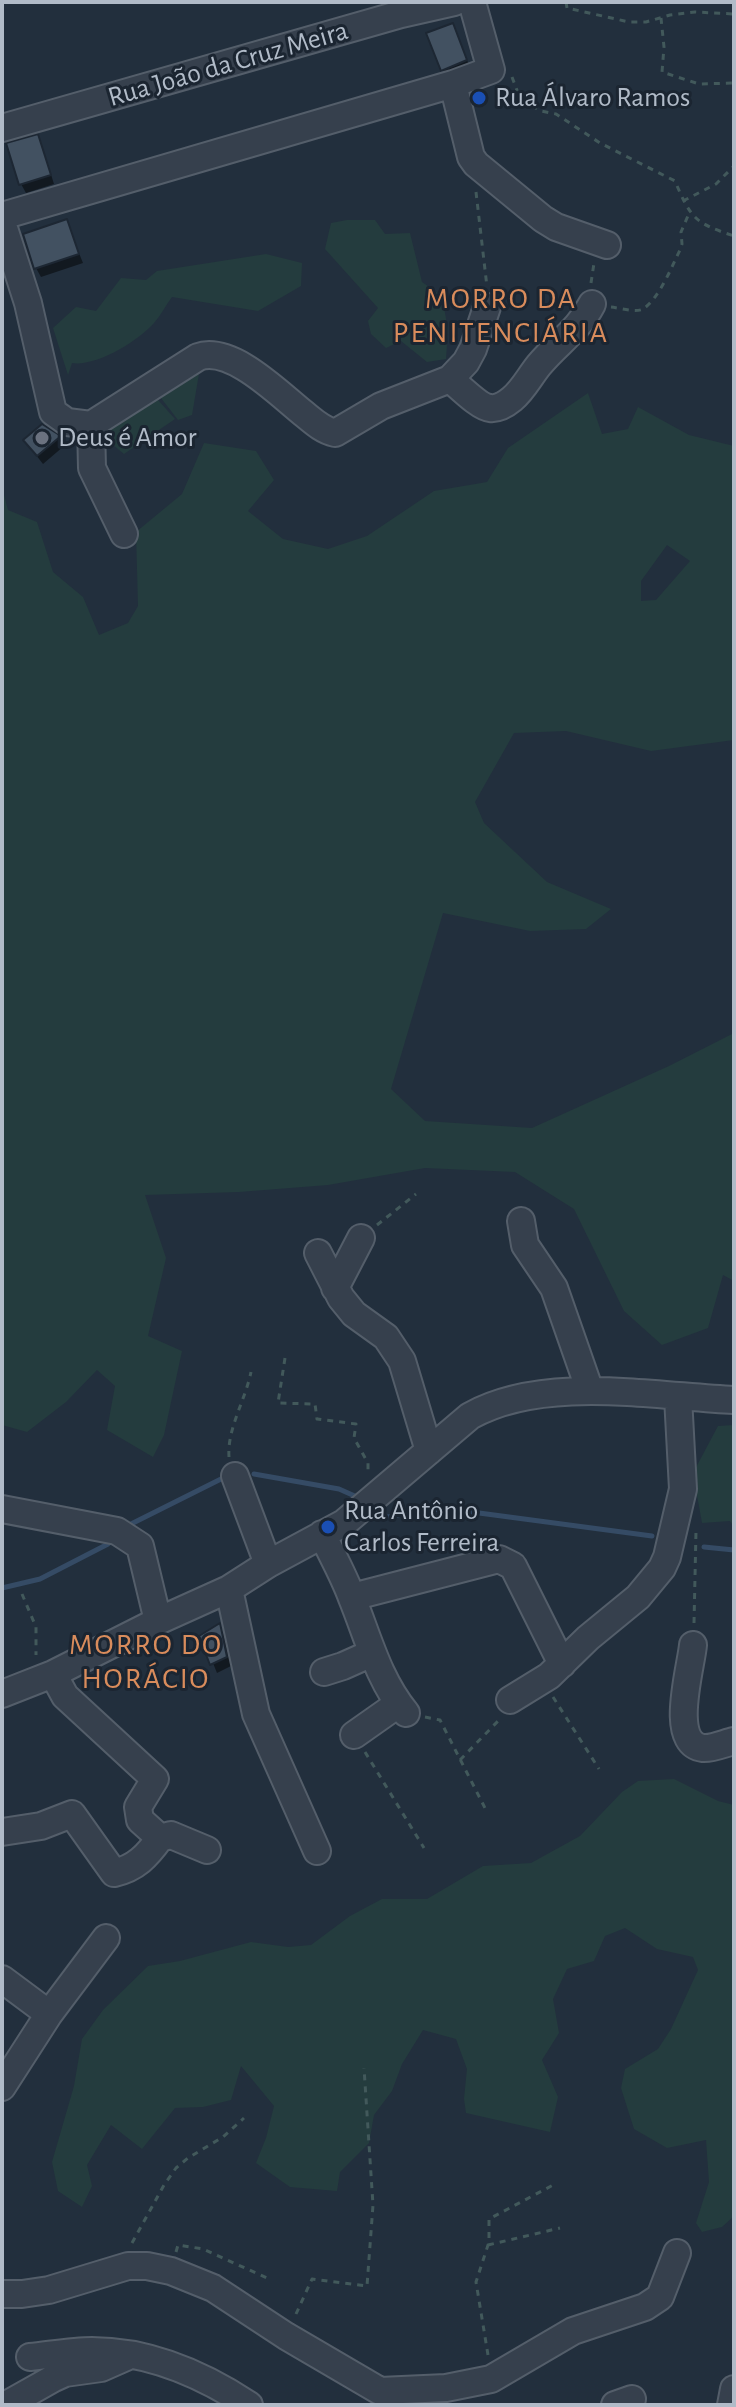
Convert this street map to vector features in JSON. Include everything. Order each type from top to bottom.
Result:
[{"type":"street","name":"Rua João da Cruz Meira","points":[[2,128],[399,8],[454,2]]},
{"type":"street","points":[[2,216],[453,84],[491,70],[472,2]]},
{"type":"street","points":[[453,84],[471,157],[483,170],[556,227],[607,245]]},
{"type":"street","points":[[2,222],[28,303],[53,412],[67,422],[91,425],[198,357],[215,354],[254,374],[319,426],[335,433],[381,406],[450,379],[473,349],[487,307]]},
{"type":"street","points":[[450,379],[482,405],[491,409],[503,406],[515,397],[541,363],[570,336],[592,304]]},
{"type":"street","points":[[91,425],[92,468],[124,534]]},
{"type":"street","points":[[521,1221],[525,1245],[554,1288],[590,1391]]},
{"type":"street","points":[[335,1288],[361,1238]]},
{"type":"street","points":[[318,1253],[335,1288],[354,1314],[386,1337],[402,1361],[429,1451]]},
{"type":"street","points":[[2,1694],[45,1677],[229,1589],[344,1523],[470,1416],[490,1405],[527,1396],[590,1391],[734,1400]]},
{"type":"street","points":[[510,1700],[552,1672],[638,1597],[662,1568],[683,1489],[678,1397]]},
{"type":"street","points":[[235,1476],[268,1564]]},
{"type":"street","points":[[2,1509],[117,1531],[140,1546],[158,1621]]},
{"type":"street","points":[[322,1534],[352,1597],[372,1653],[402,1708],[354,1735]]},
{"type":"street","points":[[352,1597],[499,1559],[507,1561],[513,1566],[552,1672]]},
{"type":"street","points":[[229,1589],[256,1714],[317,1851]]},
{"type":"street","points":[[693,1645],[683,1730],[691,1743],[704,1748],[734,1741]]},
{"type":"street","points":[[324,1672],[372,1653]]},
{"type":"street","points":[[45,1677],[155,1779],[138,1807],[140,1820],[160,1838]]},
{"type":"street","points":[[2,1832],[41,1826],[72,1814],[114,1873],[128,1870],[139,1863],[160,1838],[171,1835],[207,1850]]},
{"type":"street","points":[[2,2087],[49,2014],[106,1938]]},
{"type":"street","points":[[2,1979],[49,2014]]},
{"type":"street","points":[[2,2294],[49,2290],[128,2266],[171,2271],[213,2288],[380,2398],[491,2379],[573,2331],[645,2307],[660,2297],[677,2253]]},
{"type":"street","points":[[30,2357],[91,2351],[133,2354],[188,2371],[249,2405]]},
{"type":"street","points":[[9,2404],[65,2373],[101,2368],[133,2354]]},
{"type":"street","points":[[731,2405],[734,2389]]},
{"type":"path","points":[[566,2],[567,8],[618,21],[646,22],[695,12],[734,14]]},
{"type":"path","points":[[694,2],[695,12]]},
{"type":"path","points":[[661,18],[664,47],[662,72],[699,84],[734,83]]},
{"type":"path","points":[[491,70],[510,73],[518,93],[530,105],[556,114],[621,155],[675,181],[683,201],[696,220],[734,236]]},
{"type":"path","points":[[471,157],[487,307]]},
{"type":"path","points":[[683,201],[716,184],[734,166]]},
{"type":"path","points":[[607,245],[609,258],[595,257],[591,276],[592,304],[635,311],[643,309],[662,288],[680,250],[681,232],[690,211]]},
{"type":"path","points":[[361,1238],[416,1194]]},
{"type":"path","points":[[285,1358],[278,1403],[315,1404],[317,1419],[356,1424],[354,1438],[368,1463],[368,1503]]},
{"type":"path","points":[[235,1476],[228,1450],[231,1431],[247,1394],[251,1372]]},
{"type":"path","points":[[683,1489],[697,1535],[693,1645]]},
{"type":"path","points":[[22,1594],[36,1627],[45,1677]]},
{"type":"path","points":[[552,1672],[577,1731],[599,1769]]},
{"type":"path","points":[[460,1760],[500,1718],[510,1700]]},
{"type":"path","points":[[402,1708],[440,1720],[486,1810]]},
{"type":"path","points":[[354,1735],[424,1848]]},
{"type":"path","points":[[286,2336],[312,2279],[367,2286],[373,2205],[364,2068]]},
{"type":"path","points":[[128,2266],[136,2234],[176,2168],[223,2137],[244,2118]]},
{"type":"path","points":[[491,2379],[476,2282],[488,2245],[489,2219],[555,2184]]},
{"type":"path","points":[[488,2245],[560,2228]]},
{"type":"path","points":[[178,2245],[203,2249],[267,2278]]},
{"type":"green space","points":[[375,220],[385,234],[410,233],[422,282],[442,296],[448,330],[446,359],[427,362],[401,341],[386,348],[371,334],[368,321],[378,308],[325,249],[331,223]]},
{"type":"green space","points":[[266,254],[302,263],[301,286],[258,311],[172,297],[154,323],[138,337],[104,357],[72,363],[68,375],[53,328],[76,307],[96,311],[121,278],[146,280],[157,271]]},
{"type":"green space","points":[[201,362],[192,415],[178,420],[154,389]]},
{"type":"green space","points":[[151,392],[175,419],[124,454],[102,436],[106,421]]},
{"type":"green space","points":[[588,393],[602,434],[628,429],[638,407],[689,435],[734,446],[734,740],[651,751],[566,731],[514,733],[475,802],[484,823],[547,882],[611,909],[586,929],[530,931],[443,913],[391,1089],[425,1121],[532,1128],[734,1033],[734,1281],[723,1275],[708,1328],[662,1345],[624,1311],[574,1209],[515,1172],[425,1168],[328,1185],[145,1195],[166,1258],[148,1336],[182,1351],[164,1435],[153,1457],[107,1430],[115,1386],[97,1370],[66,1402],[27,1432],[2,1425],[2,487],[8,510],[37,522],[53,572],[83,597],[99,635],[128,623],[138,606],[136,532],[182,494],[204,443],[256,451],[274,480],[248,511],[283,539],[328,549],[367,536],[434,491],[487,482],[508,448]],"holes":[[[667,545],[690,561],[656,600],[641,601],[641,581]]]},
{"type":"green space","points":[[734,1425],[734,1527],[730,1521],[702,1523],[693,1473],[718,1426]]},
{"type":"green space","points":[[674,1779],[718,1801],[734,1805],[734,2216],[722,2227],[702,2232],[696,2223],[709,2182],[706,2140],[667,2148],[634,2129],[621,2088],[625,2069],[658,2049],[671,2029],[698,1970],[693,1957],[657,1949],[625,1928],[605,1936],[594,1961],[567,1969],[553,1999],[559,2033],[542,2060],[558,2097],[550,2132],[466,2113],[467,2069],[456,2039],[423,2030],[402,2064],[392,2091],[374,2115],[369,2143],[340,2172],[337,2191],[290,2187],[256,2163],[274,2106],[241,2066],[231,2100],[203,2107],[175,2108],[142,2149],[111,2125],[87,2165],[92,2186],[82,2207],[58,2191],[52,2162],[74,2086],[82,2039],[103,2010],[148,1966],[251,1942],[288,1947],[311,1945],[350,1916],[382,1899],[427,1899],[483,1866],[531,1863],[580,1836],[622,1792],[638,1781]]},
{"type":"building","points":[[453,23],[467,60],[441,71],[426,33]]},
{"type":"building","points":[[38,134],[51,175],[19,185],[6,143]]},
{"type":"building","points":[[67,219],[79,254],[34,269],[23,234]]},
{"type":"building","name":"Deus é Amor","points":[[42,424],[61,436],[37,456],[23,440]]},
{"type":"building","points":[[220,1623],[227,1657],[210,1665],[199,1636]]},
{"type":"waterway","points":[[254,1474],[339,1489],[357,1497]]},
{"type":"waterway","points":[[131,1524],[223,1478]]},
{"type":"waterway","points":[[388,1517],[420,1510],[449,1509],[652,1536]]},
{"type":"waterway","points":[[2,1588],[40,1579],[108,1544]]},
{"type":"waterway","points":[[704,1547],[734,1550]]},
{"type":"place","name":"Rua Álvaro Ramos","points":[[479,98]]},
{"type":"place","name":"Deus é Amor","points":[[42,438]]},
{"type":"place","name":"Rua Antônio Carlos Ferreira","points":[[328,1527]]},
{"type":"district","name":"MORRO DA PENITENCIÁRIA","points":[[501,316]]},
{"type":"district","name":"MORRO DO HORÁCIO","points":[[146,1662]]}]
